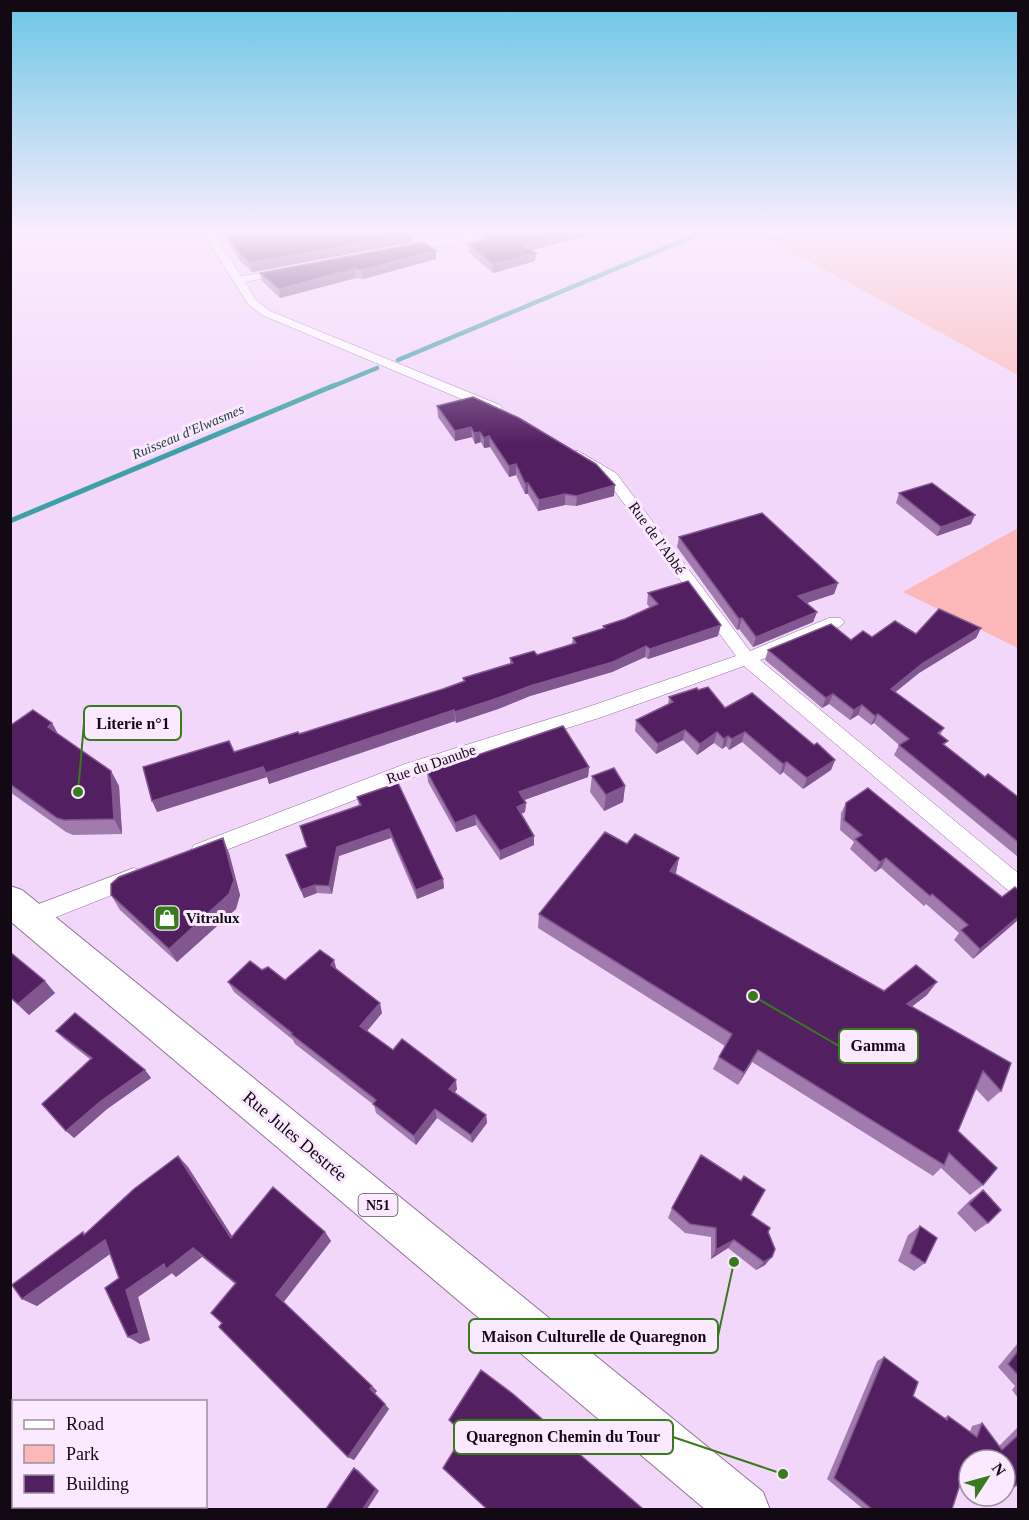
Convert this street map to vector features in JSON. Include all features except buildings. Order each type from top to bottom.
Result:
[{"type":"main road","name":"Rue Jules Destrée","points":[[21,908],[746,1509]]},
{"type":"street","points":[[255,304],[274,317],[504,412]]},
{"type":"street","name":"Rue de l'Abbé","points":[[563,446],[611,476],[747,659],[1018,885]]},
{"type":"street","name":"Rue du Danube","points":[[179,860],[412,769],[594,712],[747,659],[835,622]]},
{"type":"street","points":[[21,908],[157,868]]},
{"type":"green space","points":[[888,304],[1018,304],[1018,375]]},
{"type":"green space","points":[[1018,528],[1018,648],[903,592]]},
{"type":"waterway","name":"Ruisseau d'Elwasmes","points":[[398,360],[532,304]]},
{"type":"waterway","name":"Ruisseau d'Elwasmes","points":[[331,387],[377,368]]},
{"type":"waterway","name":"Ruisseau d'Elwasmes","points":[[10,521],[335,385]]},
{"type":"place","name":"Literie n°1","points":[[78,792]]},
{"type":"place","name":"Vitralux","points":[[167,918]]},
{"type":"place","name":"Gamma","points":[[753,996]]},
{"type":"place","name":"Maison Culturelle de Quaregnon","points":[[734,1262]]},
{"type":"place","name":"Quaregnon Chemin du Tour","points":[[783,1474]]}]
